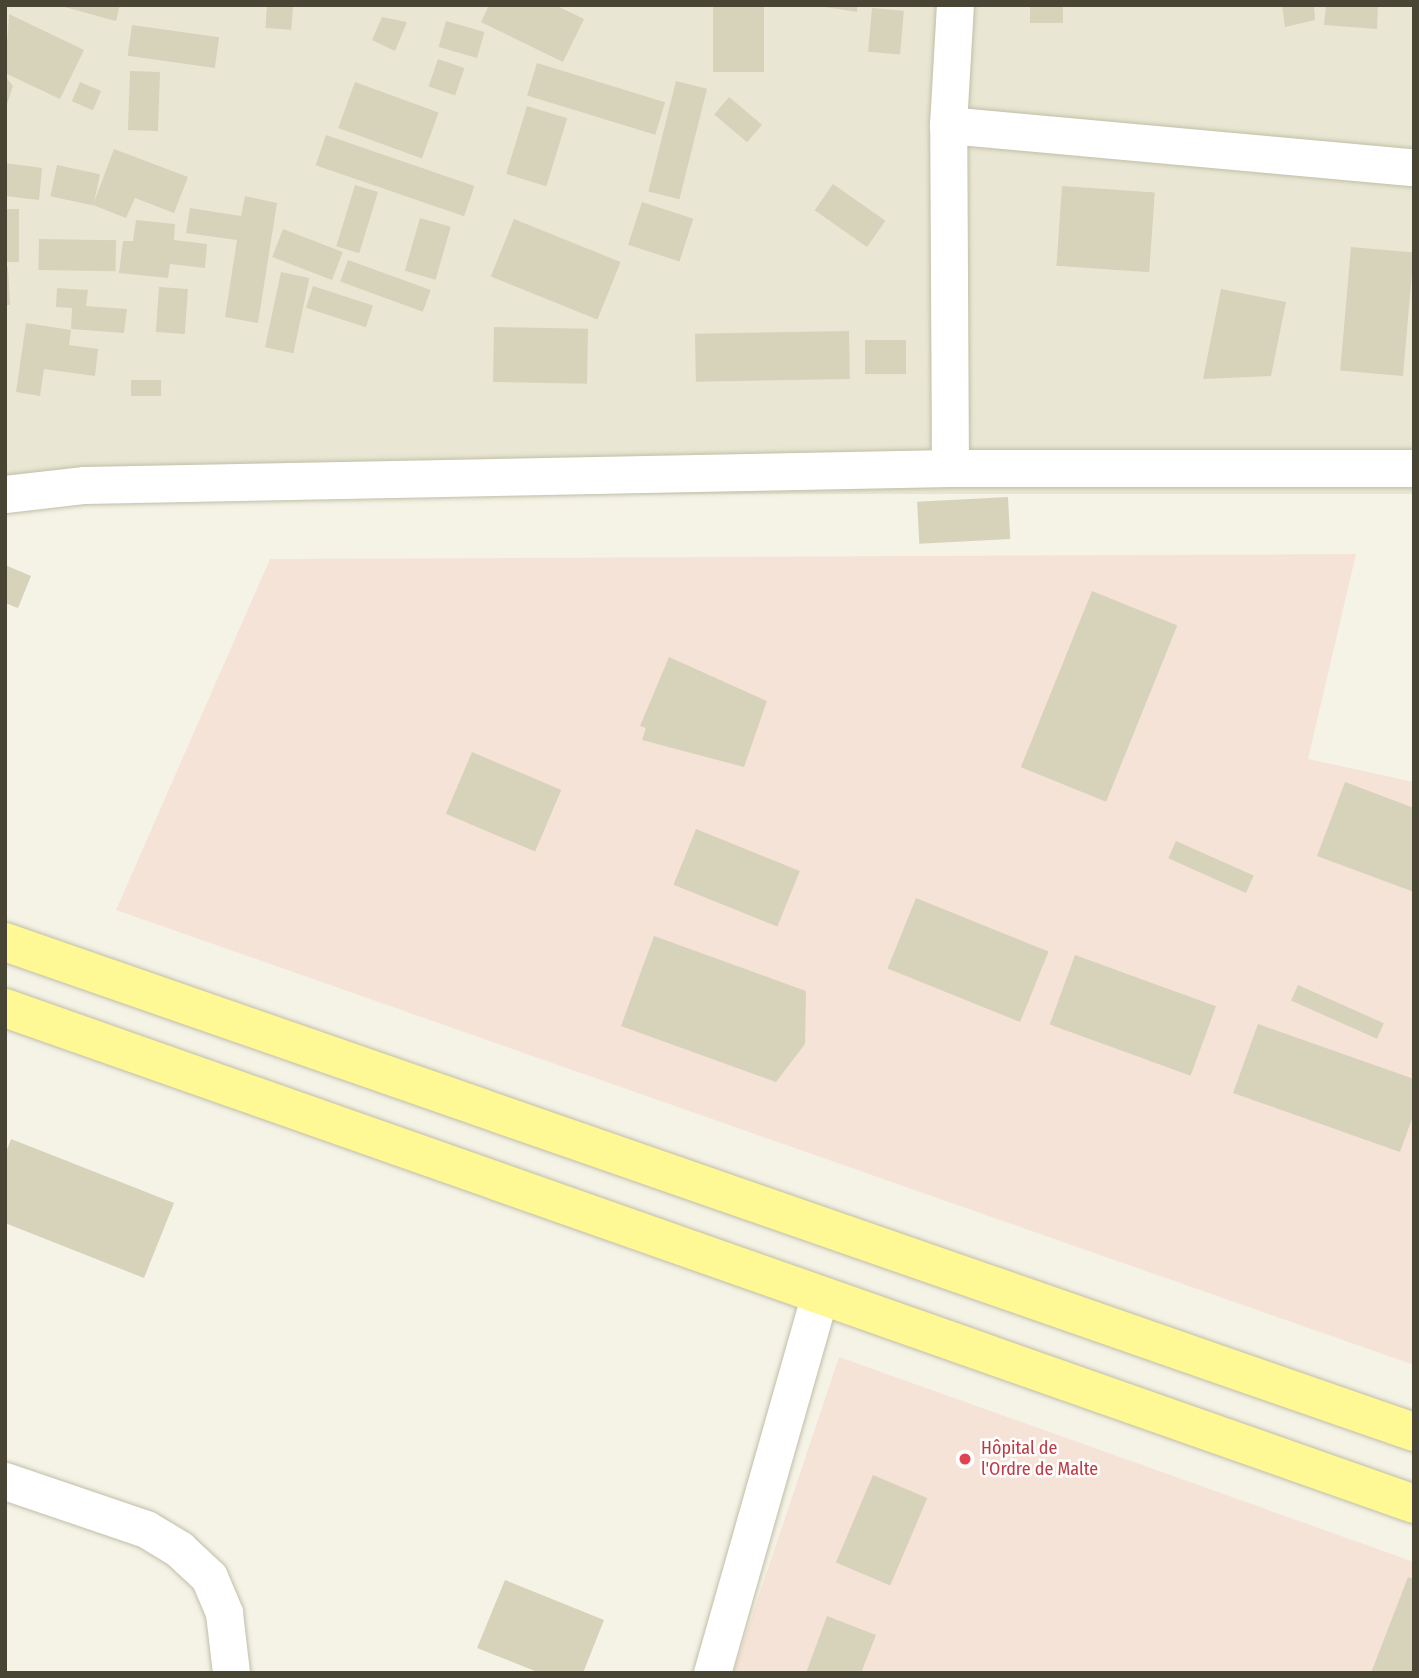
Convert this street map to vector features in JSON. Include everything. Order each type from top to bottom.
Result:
[{"type":"main road","points":[[5,942],[1414,1432]]},
{"type":"main road","points":[[5,1008],[1414,1504]]},
{"type":"street","points":[[950,468],[948,124],[955,5]]},
{"type":"street","points":[[948,124],[1414,167]]},
{"type":"street","points":[[5,494],[84,485],[950,468],[1414,468]]},
{"type":"street","points":[[712,1673],[820,1297]]},
{"type":"street","points":[[5,1481],[146,1529],[179,1549],[214,1589],[232,1673]]},
{"type":"shaded area","points":[[5,5],[1414,5],[1414,494],[5,494]]},
{"type":"shaded area","points":[[1356,554],[1308,759],[1414,782],[1414,1365],[116,910],[270,559]]},
{"type":"shaded area","name":"Hôpital de l'Ordre de Malte","points":[[839,1357],[1414,1562],[1414,1673],[733,1673]]},
{"type":"building","points":[[57,5],[120,5],[116,21]]},
{"type":"building","points":[[267,5],[293,7],[291,30],[265,28]]},
{"type":"building","points":[[489,5],[555,5],[584,19],[563,62],[481,22]]},
{"type":"building","points":[[713,5],[764,5],[764,72],[713,72]]},
{"type":"building","points":[[813,5],[857,5],[857,12]]},
{"type":"building","points":[[1030,5],[1063,5],[1063,23],[1030,23]]},
{"type":"building","points":[[1282,5],[1314,5],[1315,20],[1285,27]]},
{"type":"building","points":[[1326,5],[1378,5],[1377,29],[1324,25]]},
{"type":"building","points":[[872,8],[904,11],[900,55],[868,52]]},
{"type":"building","points":[[9,14],[84,50],[60,99],[5,73]]},
{"type":"building","points":[[382,17],[407,22],[395,51],[372,40]]},
{"type":"building","points":[[446,21],[484,32],[477,58],[439,47]]},
{"type":"building","points":[[132,25],[219,37],[215,68],[128,56]]},
{"type":"building","points":[[438,59],[464,68],[455,96],[429,86]]},
{"type":"building","points":[[537,63],[665,102],[655,135],[527,96]]},
{"type":"building","points":[[130,71],[160,72],[158,131],[128,130]]},
{"type":"building","points":[[5,76],[13,86],[6,107],[5,107]]},
{"type":"building","points":[[676,81],[707,89],[679,199],[648,192]]},
{"type":"building","points":[[80,82],[101,91],[93,110],[72,101]]},
{"type":"building","points":[[355,82],[439,112],[422,158],[338,128]]},
{"type":"building","points":[[729,97],[762,125],[747,142],[714,115]]},
{"type":"building","points":[[527,106],[567,118],[546,186],[506,174]]},
{"type":"building","points":[[326,135],[474,186],[464,216],[316,165]]},
{"type":"building","points":[[114,149],[188,177],[174,213],[135,198],[126,218],[93,205]]},
{"type":"building","points":[[5,163],[42,168],[39,200],[5,196]]},
{"type":"building","points":[[57,165],[100,174],[93,205],[50,196]]},
{"type":"building","points":[[833,184],[885,221],[867,247],[815,210]]},
{"type":"building","points":[[355,185],[378,192],[359,253],[336,246]]},
{"type":"building","points":[[1062,186],[1155,192],[1149,272],[1056,266]]},
{"type":"building","points":[[245,196],[277,203],[258,323],[225,317],[237,240],[186,233],[190,208],[241,216]]},
{"type":"building","points":[[642,202],[693,219],[679,261],[628,245]]},
{"type":"building","points":[[5,209],[19,209],[19,262],[5,262]]},
{"type":"building","points":[[420,218],[451,227],[436,280],[405,271]]},
{"type":"building","points":[[514,219],[621,262],[597,320],[491,276]]},
{"type":"building","points":[[136,220],[175,224],[174,240],[207,244],[205,268],[170,264],[168,278],[119,273],[123,241],[133,241]]},
{"type":"building","points":[[283,229],[343,252],[332,280],[272,257]]},
{"type":"building","points":[[39,239],[116,240],[115,271],[38,270]]},
{"type":"building","points":[[1351,247],[1414,252],[1403,376],[1340,371]]},
{"type":"building","points":[[348,260],[431,290],[423,312],[340,282]]},
{"type":"building","points":[[8,267],[10,305],[5,305],[5,268]]},
{"type":"building","points":[[281,272],[309,278],[293,353],[265,347]]},
{"type":"building","points":[[313,286],[373,305],[366,327],[306,308]]},
{"type":"building","points":[[159,287],[188,289],[185,334],[156,332]]},
{"type":"building","points":[[57,288],[88,290],[86,306],[127,309],[124,333],[71,329],[72,308],[56,307]]},
{"type":"building","points":[[1221,289],[1286,302],[1271,376],[1203,379]]},
{"type":"building","points":[[26,323],[71,330],[69,345],[98,349],[95,376],[44,369],[40,396],[16,392]]},
{"type":"building","points":[[494,327],[588,329],[587,384],[493,382]]},
{"type":"building","points":[[849,331],[850,379],[696,382],[695,334]]},
{"type":"building","points":[[865,340],[906,340],[906,374],[865,374]]},
{"type":"building","points":[[131,380],[161,380],[161,396],[131,396]]},
{"type":"building","points":[[1008,497],[1010,539],[919,544],[917,502]]},
{"type":"building","points":[[5,565],[31,576],[18,608],[5,603]]},
{"type":"building","points":[[1092,591],[1177,625],[1106,802],[1021,767]]},
{"type":"building","points":[[669,657],[767,701],[744,767],[642,740],[646,728],[640,726]]},
{"type":"building","points":[[472,752],[561,790],[535,852],[446,814]]},
{"type":"building","points":[[1345,782],[1414,808],[1414,892],[1317,856]]},
{"type":"building","points":[[696,829],[800,871],[777,927],[674,885]]},
{"type":"building","points":[[1176,841],[1254,876],[1246,893],[1168,858]]},
{"type":"building","points":[[916,898],[1049,952],[1020,1022],[888,968]]},
{"type":"building","points":[[654,936],[806,991],[805,1044],[776,1082],[621,1026]]},
{"type":"building","points":[[1075,955],[1216,1006],[1191,1076],[1050,1025]]},
{"type":"building","points":[[1298,985],[1384,1023],[1377,1039],[1291,1001]]},
{"type":"building","points":[[1258,1024],[1414,1079],[1414,1113],[1400,1152],[1233,1093]]},
{"type":"building","points":[[11,1139],[174,1203],[144,1278],[5,1223],[5,1155]]},
{"type":"building","points":[[873,1475],[927,1498],[890,1586],[836,1562]]},
{"type":"building","points":[[1408,1577],[1414,1579],[1414,1673],[1371,1673]]},
{"type":"building","points":[[505,1580],[604,1620],[583,1673],[540,1673],[477,1648]]},
{"type":"building","points":[[827,1616],[876,1635],[861,1673],[806,1673]]},
{"type":"place","name":"Hôpital de l'Ordre de Malte","points":[[965,1459]]}]
